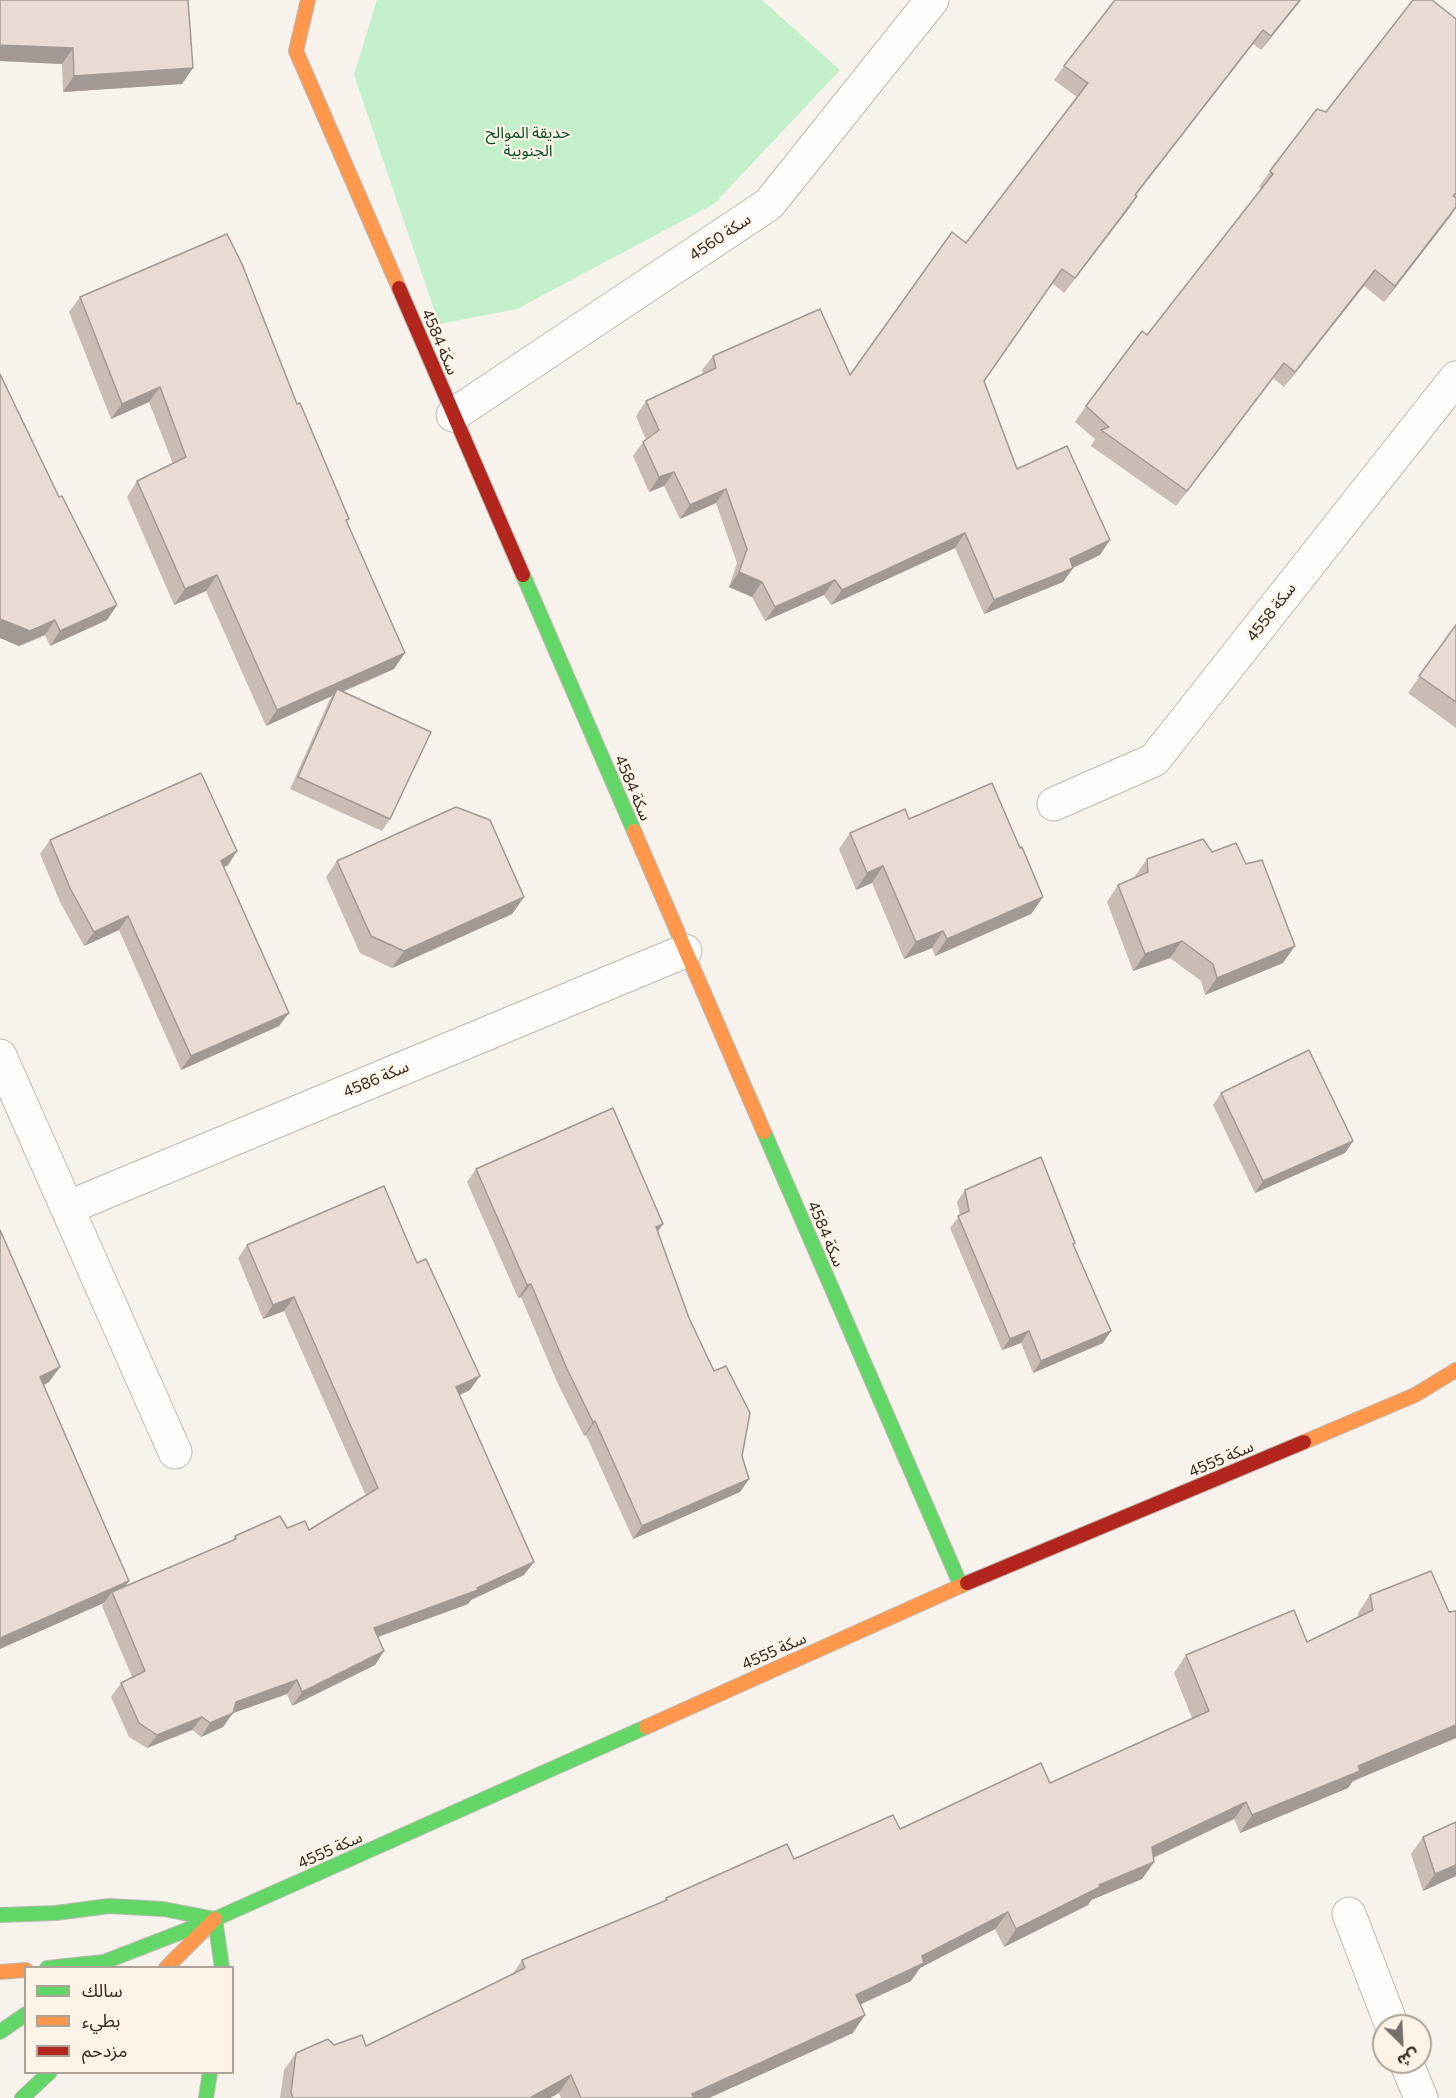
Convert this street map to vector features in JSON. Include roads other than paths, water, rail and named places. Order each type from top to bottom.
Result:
[{"type":"street","name":"سكة 4584","points":[[308,0],[296,51],[960,1586]]},
{"type":"street","name":"سكة 4560","points":[[453,415],[769,204],[932,0]]},
{"type":"street","name":"سكة 4558","points":[[1054,804],[1154,760],[1456,378]]},
{"type":"street","name":"سكة 4586","points":[[67,1208],[685,951]]},
{"type":"street","points":[[0,1056],[175,1452]]},
{"type":"street","name":"سكة 4555","points":[[82,1966],[100,1965],[215,1920],[960,1586],[1416,1395],[1456,1370]]},
{"type":"street","points":[[0,1915],[56,1913],[109,1906],[163,1909],[215,1920]]},
{"type":"street","points":[[1348,1914],[1387,2014]]},
{"type":"street","points":[[168,1966],[215,1920]]},
{"type":"street","points":[[215,1920],[222,1966]]},
{"type":"street","points":[[0,1972],[24,1970]]},
{"type":"street","points":[[0,2032],[24,2015]]},
{"type":"street","points":[[22,2098],[49,2074]]},
{"type":"street","points":[[206,2098],[210,2074]]},
{"type":"street","points":[[1411,2074],[1420,2098]]},
{"type":"park label","name":"حديقة الموالح الجنوبية","points":[[528,142]]}]
